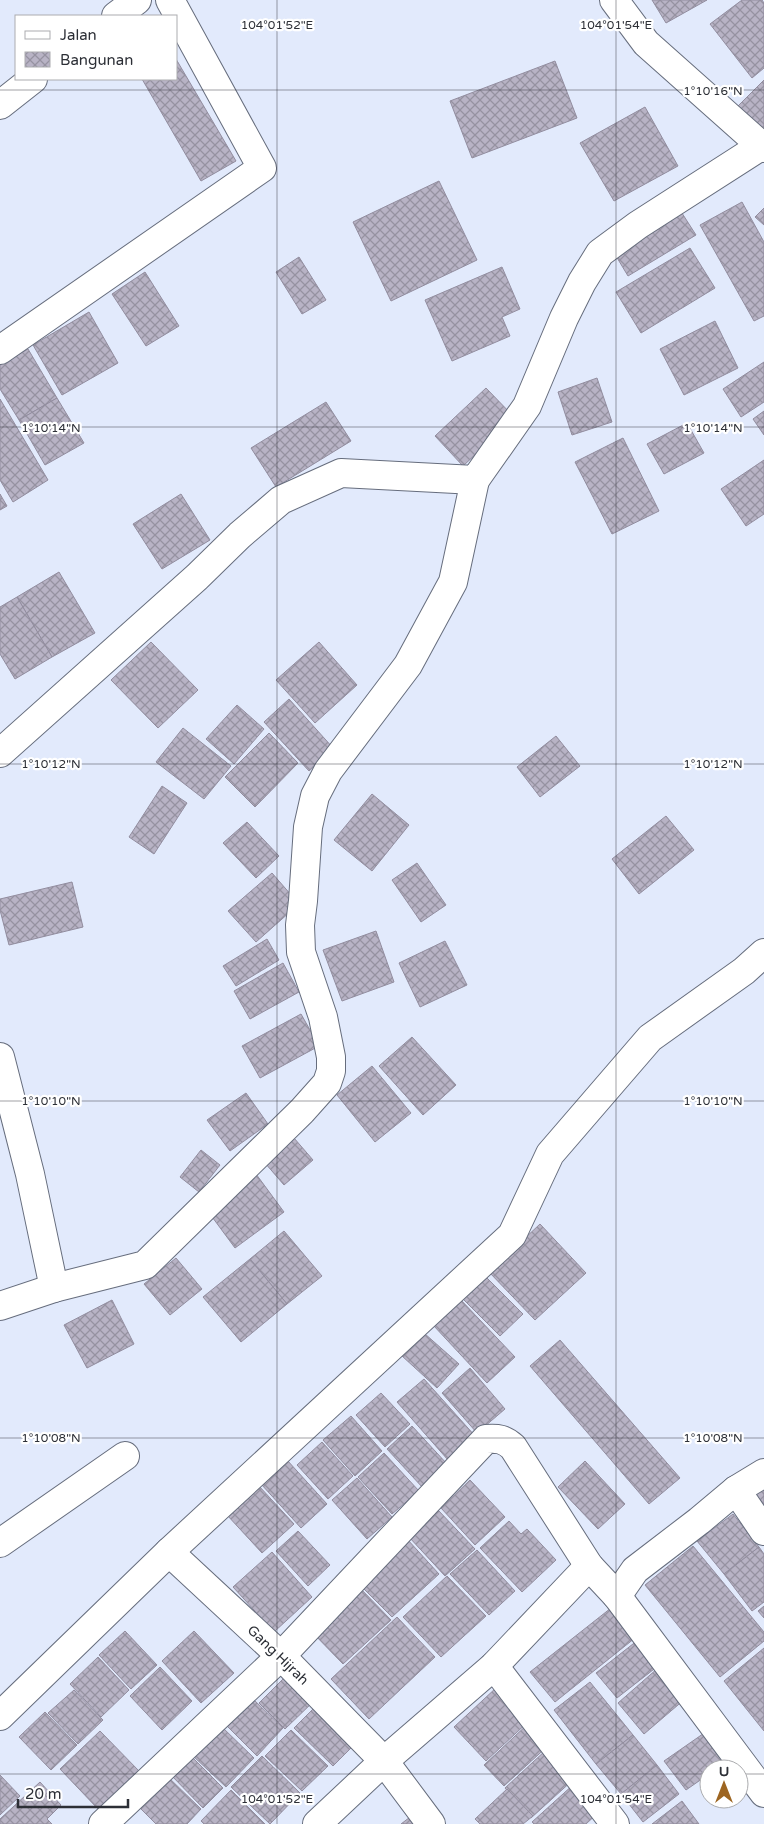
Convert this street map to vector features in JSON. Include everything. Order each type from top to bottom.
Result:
[{"type":"street","points":[[117,15],[137,0]]},
{"type":"street","points":[[0,350],[262,168],[170,0]]},
{"type":"street","points":[[0,1306],[54,1288],[145,1265],[302,1111],[327,1084],[331,1071],[331,1057],[323,1017],[301,952],[300,925],[308,827],[316,796],[328,771],[408,665],[453,582],[475,480],[527,406],[564,318],[582,282],[600,253],[638,225],[763,147],[646,43],[614,0]]},
{"type":"street","points":[[0,105],[32,80]]},
{"type":"street","points":[[0,753],[281,500],[340,473],[475,480]]},
{"type":"street","points":[[0,1716],[169,1552],[512,1235],[550,1154],[650,1038],[744,971],[764,953]]},
{"type":"street","points":[[0,1057],[30,1174],[54,1288]]},
{"type":"street","points":[[103,1824],[281,1656],[486,1439],[498,1438],[512,1446],[589,1566],[617,1596],[764,1792]]},
{"type":"street","points":[[0,1543],[125,1456]]},
{"type":"street","points":[[617,1596],[635,1570],[736,1490],[764,1473]]},
{"type":"street","points":[[736,1490],[764,1531]]},
{"type":"street","name":"Gang Hijrah","points":[[169,1552],[281,1656],[384,1760],[431,1824]]},
{"type":"street","points":[[317,1824],[384,1760],[494,1666],[589,1566]]},
{"type":"street","points":[[494,1666],[615,1824]]},
{"type":"building","points":[[652,0],[707,0],[666,23]]},
{"type":"building","points":[[742,0],[762,0],[764,3],[764,68],[752,78],[710,24]]},
{"type":"building","points":[[555,61],[577,118],[472,158],[450,101]]},
{"type":"building","points":[[178,62],[236,161],[201,181],[143,80],[178,80]]},
{"type":"building","points":[[764,80],[764,132],[738,106]]},
{"type":"building","points":[[645,107],[678,166],[614,201],[580,143]]},
{"type":"building","points":[[439,181],[477,260],[391,301],[353,222]]},
{"type":"building","points":[[742,202],[764,242],[764,316],[754,321],[700,225]]},
{"type":"building","points":[[764,208],[764,225],[755,217]]},
{"type":"building","points":[[680,210],[696,235],[628,276],[613,251]]},
{"type":"building","points":[[690,248],[715,288],[641,333],[616,292]]},
{"type":"building","points":[[299,257],[326,300],[302,314],[276,272]]},
{"type":"building","points":[[502,267],[520,309],[502,317],[510,336],[452,361],[425,300]]},
{"type":"building","points":[[145,272],[179,326],[146,346],[112,294]]},
{"type":"building","points":[[89,312],[118,363],[62,395],[33,345]]},
{"type":"building","points":[[715,321],[738,368],[684,395],[660,349]]},
{"type":"building","points":[[28,349],[57,398],[19,420],[0,389],[0,365]]},
{"type":"building","points":[[764,362],[764,402],[741,417],[723,389]]},
{"type":"building","points":[[597,378],[612,422],[572,435],[558,392]]},
{"type":"building","points":[[486,388],[515,418],[463,466],[435,436]]},
{"type":"building","points":[[57,398],[84,443],[45,465],[19,420]]},
{"type":"building","points":[[0,399],[48,480],[13,502],[0,480]]},
{"type":"building","points":[[326,402],[351,441],[276,487],[251,448]]},
{"type":"building","points":[[764,411],[764,435],[753,419]]},
{"type":"building","points":[[687,423],[704,453],[664,474],[647,444]]},
{"type":"building","points":[[623,438],[659,511],[612,534],[575,462]]},
{"type":"building","points":[[764,460],[764,514],[746,526],[721,489]]},
{"type":"building","points":[[0,494],[7,506],[0,510]]},
{"type":"building","points":[[181,494],[210,540],[162,569],[133,524]]},
{"type":"building","points":[[59,572],[95,633],[52,657],[17,597]]},
{"type":"building","points":[[17,597],[52,657],[15,679],[0,654],[0,607]]},
{"type":"building","points":[[151,642],[198,690],[158,728],[111,680]]},
{"type":"building","points":[[319,642],[357,685],[315,723],[276,680]]},
{"type":"building","points":[[289,699],[334,749],[309,771],[264,722]]},
{"type":"building","points":[[237,705],[264,729],[234,764],[206,739]]},
{"type":"building","points":[[183,728],[231,766],[204,799],[156,762]]},
{"type":"building","points":[[269,733],[298,763],[255,807],[225,777]]},
{"type":"building","points":[[556,736],[580,766],[540,797],[517,767]]},
{"type":"building","points":[[162,786],[187,803],[154,854],[129,837]]},
{"type":"building","points":[[372,794],[409,825],[372,871],[334,840]]},
{"type":"building","points":[[666,816],[694,850],[639,894],[612,859]]},
{"type":"building","points":[[247,822],[279,856],[256,878],[223,843]]},
{"type":"building","points":[[417,863],[446,905],[421,922],[392,880]]},
{"type":"building","points":[[272,873],[299,904],[256,942],[228,911]]},
{"type":"building","points":[[72,882],[83,927],[9,945],[0,910],[0,899]]},
{"type":"building","points":[[376,931],[394,982],[342,1001],[323,950]]},
{"type":"building","points":[[267,939],[279,960],[236,986],[223,966]]},
{"type":"building","points":[[445,941],[467,985],[420,1007],[399,963]]},
{"type":"building","points":[[283,963],[299,992],[250,1019],[234,991]]},
{"type":"building","points":[[301,1014],[319,1046],[260,1078],[242,1046]]},
{"type":"building","points":[[412,1037],[456,1085],[423,1115],[379,1066]]},
{"type":"building","points":[[372,1066],[411,1113],[375,1142],[337,1095]]},
{"type":"building","points":[[246,1093],[268,1124],[230,1151],[207,1120]]},
{"type":"building","points":[[294,1138],[313,1160],[284,1185],[265,1163]]},
{"type":"building","points":[[201,1150],[220,1165],[199,1192],[180,1177]]},
{"type":"building","points":[[256,1174],[284,1212],[235,1248],[207,1210]]},
{"type":"building","points":[[540,1224],[586,1273],[535,1320],[489,1272]]},
{"type":"building","points":[[284,1231],[322,1276],[287,1304],[250,1259]]},
{"type":"building","points":[[176,1258],[202,1289],[170,1315],[144,1284]]},
{"type":"building","points":[[250,1259],[287,1304],[241,1342],[203,1297]]},
{"type":"building","points":[[484,1275],[523,1314],[500,1336],[461,1297]]},
{"type":"building","points":[[460,1299],[515,1357],[487,1383],[433,1325]]},
{"type":"building","points":[[112,1300],[134,1344],[87,1368],[64,1325]]},
{"type":"building","points":[[424,1333],[459,1364],[437,1388],[402,1356]]},
{"type":"building","points":[[560,1340],[680,1478],[649,1504],[530,1366]]},
{"type":"building","points":[[470,1368],[505,1409],[477,1433],[442,1393]]},
{"type":"building","points":[[424,1379],[476,1437],[448,1460],[397,1402]]},
{"type":"building","points":[[381,1393],[410,1424],[385,1447],[356,1415]]},
{"type":"building","points":[[351,1416],[382,1451],[355,1476],[323,1440]]},
{"type":"building","points":[[412,1426],[448,1465],[423,1488],[387,1449]]},
{"type":"building","points":[[322,1442],[353,1476],[328,1499],[297,1465]]},
{"type":"building","points":[[384,1453],[419,1491],[392,1514],[358,1477]]},
{"type":"building","points":[[287,1460],[327,1504],[301,1528],[261,1484]]},
{"type":"building","points":[[585,1461],[625,1504],[598,1529],[558,1487]]},
{"type":"building","points":[[357,1478],[392,1517],[367,1539],[332,1500]]},
{"type":"building","points":[[470,1480],[505,1517],[475,1545],[441,1508]]},
{"type":"building","points":[[259,1486],[294,1524],[262,1553],[227,1515]]},
{"type":"building","points":[[764,1488],[764,1508],[754,1496]]},
{"type":"building","points":[[438,1510],[475,1549],[445,1576],[409,1537]]},
{"type":"building","points":[[733,1514],[759,1547],[724,1574],[697,1541]]},
{"type":"building","points":[[509,1521],[521,1534],[527,1529],[556,1560],[522,1592],[480,1548]]},
{"type":"building","points":[[298,1531],[330,1565],[308,1586],[276,1551]]},
{"type":"building","points":[[407,1539],[439,1574],[392,1617],[359,1584]]},
{"type":"building","points":[[693,1546],[764,1632],[764,1641],[720,1677],[645,1585]]},
{"type":"building","points":[[759,1547],[764,1554],[764,1602],[752,1611],[724,1574]]},
{"type":"building","points":[[477,1550],[515,1591],[489,1615],[450,1574]]},
{"type":"building","points":[[272,1552],[312,1597],[274,1632],[233,1587]]},
{"type":"building","points":[[447,1576],[486,1616],[441,1657],[403,1617]]},
{"type":"building","points":[[359,1587],[391,1620],[343,1664],[311,1631]]},
{"type":"building","points":[[764,1606],[764,1618],[758,1611]]},
{"type":"building","points":[[611,1608],[635,1638],[555,1702],[530,1672]]},
{"type":"building","points":[[397,1617],[435,1657],[369,1719],[331,1679]]},
{"type":"building","points":[[125,1631],[157,1665],[131,1689],[99,1655]]},
{"type":"building","points":[[194,1631],[234,1673],[201,1703],[162,1661]]},
{"type":"building","points":[[638,1640],[658,1666],[617,1698],[596,1673]]},
{"type":"building","points":[[764,1648],[764,1731],[724,1681]]},
{"type":"building","points":[[98,1657],[129,1690],[101,1717],[70,1684]]},
{"type":"building","points":[[160,1667],[192,1701],[162,1730],[130,1696]]},
{"type":"building","points":[[658,1668],[685,1699],[644,1734],[618,1703]]},
{"type":"building","points":[[287,1675],[314,1701],[285,1729],[259,1703]]},
{"type":"building","points":[[590,1682],[633,1735],[596,1764],[554,1710]]},
{"type":"building","points":[[497,1687],[529,1721],[486,1761],[454,1727]]},
{"type":"building","points":[[74,1690],[103,1720],[78,1744],[48,1713]]},
{"type":"building","points":[[253,1699],[283,1728],[257,1756],[226,1725]]},
{"type":"building","points":[[320,1702],[358,1741],[333,1766],[294,1728]]},
{"type":"building","points":[[45,1712],[77,1745],[51,1770],[19,1737]]},
{"type":"building","points":[[530,1722],[550,1744],[504,1786],[484,1765]]},
{"type":"building","points":[[222,1727],[254,1758],[226,1787],[193,1756]]},
{"type":"building","points":[[710,1729],[730,1758],[699,1759],[699,1781],[686,1790],[664,1761]]},
{"type":"building","points":[[291,1730],[328,1766],[302,1791],[265,1756]]},
{"type":"building","points":[[100,1731],[139,1771],[98,1809],[60,1769]]},
{"type":"building","points":[[633,1735],[657,1765],[621,1794],[596,1764]]},
{"type":"building","points":[[546,1750],[574,1779],[531,1818],[505,1788]]},
{"type":"building","points":[[189,1754],[223,1788],[203,1808],[170,1774]]},
{"type":"building","points":[[262,1756],[300,1793],[270,1824],[231,1787]]},
{"type":"building","points":[[657,1765],[679,1794],[643,1822],[621,1794]]},
{"type":"building","points":[[165,1774],[201,1809],[187,1824],[156,1824],[136,1804]]},
{"type":"building","points":[[0,1775],[20,1796],[0,1815]]},
{"type":"building","points":[[40,1782],[61,1805],[47,1819],[52,1824],[0,1824],[0,1819]]},
{"type":"building","points":[[574,1784],[600,1811],[586,1824],[534,1824],[532,1822]]},
{"type":"building","points":[[507,1789],[533,1816],[523,1824],[480,1824],[475,1819]]},
{"type":"building","points":[[231,1790],[265,1824],[204,1824],[201,1821]]},
{"type":"building","points":[[682,1801],[699,1824],[652,1824]]},
{"type":"building","points":[[414,1814],[421,1824],[401,1824]]}]
